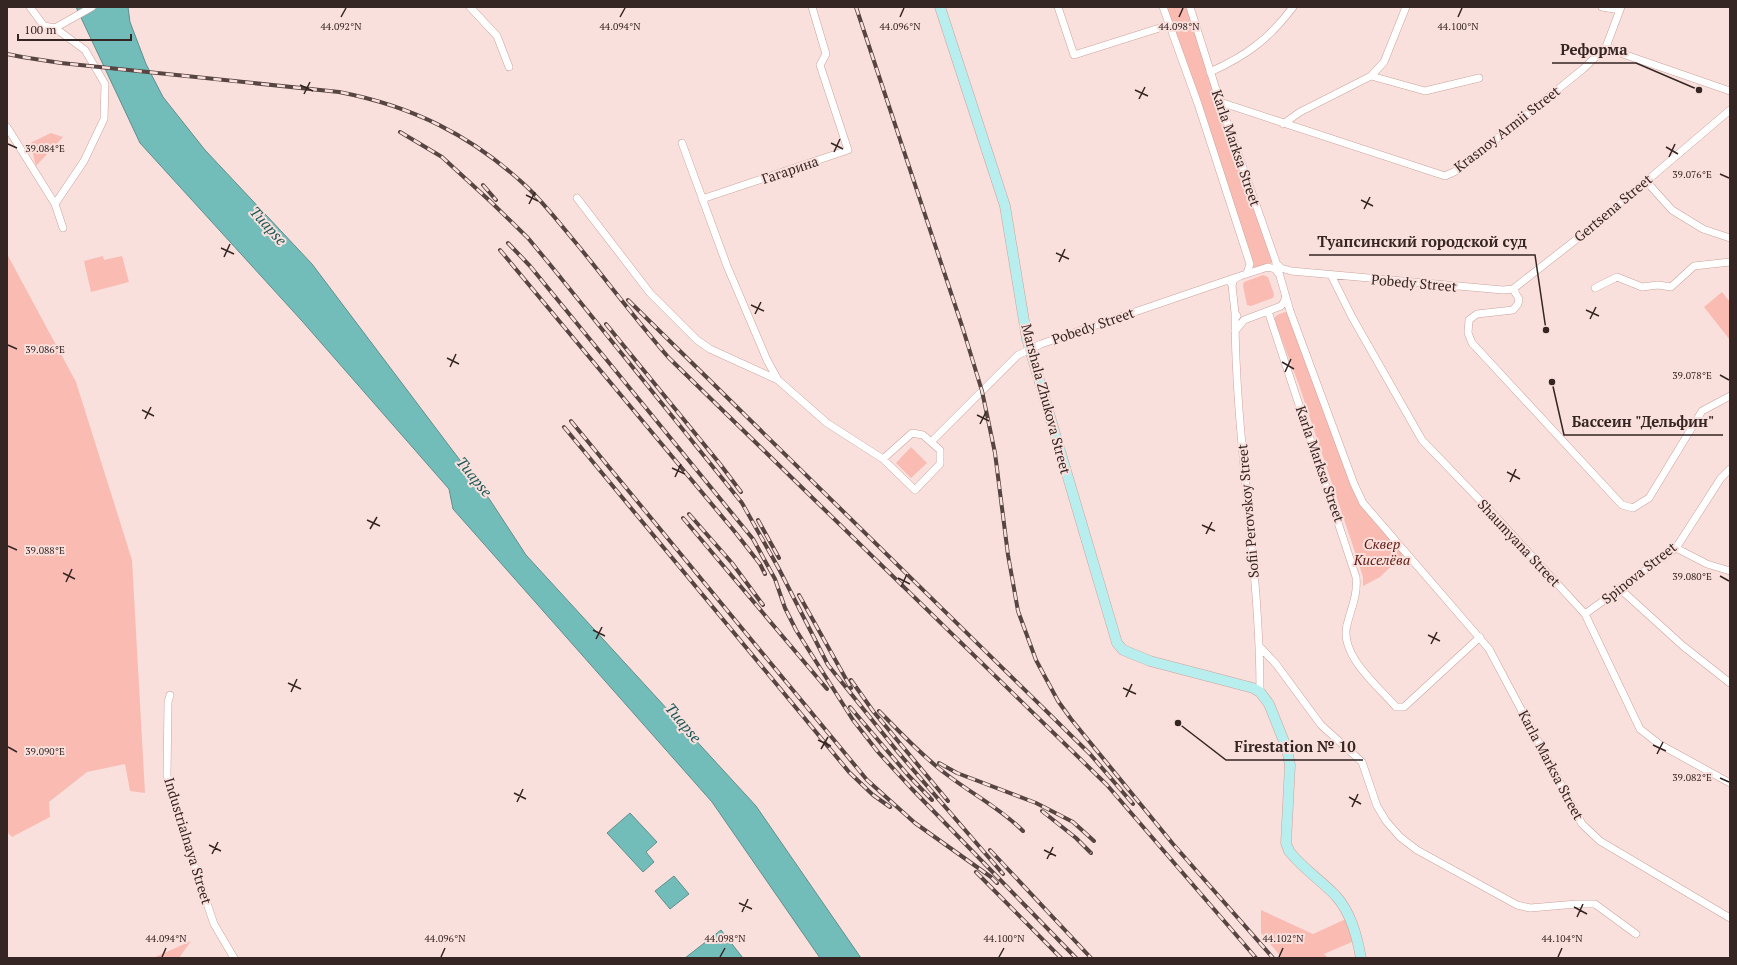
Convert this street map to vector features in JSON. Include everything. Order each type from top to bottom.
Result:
[{"type":"main road","name":"Marshala Zhukova Street","points":[[940,7],[1005,206],[1027,339],[1117,643],[1124,650],[1150,661],[1253,688],[1260,692]]},
{"type":"main road","points":[[1260,692],[1269,704],[1287,749],[1290,765],[1286,843],[1289,851],[1336,897],[1347,912],[1355,929],[1360,958]]},
{"type":"street","points":[[30,7],[44,26],[55,28],[85,50],[105,84],[104,119],[84,161],[55,204]]},
{"type":"street","points":[[55,28],[92,7]]},
{"type":"street","points":[[470,7],[497,36],[509,68]]},
{"type":"street","name":"Гагарина","points":[[702,199],[848,150],[820,65],[826,54],[812,7]]},
{"type":"street","points":[[1058,7],[1074,55],[1169,25]]},
{"type":"street","name":"Karla Marksa Street","points":[[1163,7],[1198,104],[1250,264],[1248,273]]},
{"type":"street","name":"Karla Marksa Street","points":[[1190,7],[1220,102],[1282,271],[1290,311],[1352,479],[1363,503],[1480,637],[1492,656],[1582,824],[1600,841],[1730,918]]},
{"type":"street","points":[[1210,72],[1242,56],[1268,36],[1293,7]]},
{"type":"street","points":[[1283,124],[1300,112],[1371,76],[1384,62],[1406,7]]},
{"type":"street","points":[[1602,7],[1621,8]]},
{"type":"street","name":"Krasnoy Armii Street","points":[[1220,102],[1283,124],[1445,176],[1458,170],[1583,69],[1606,47],[1621,8]]},
{"type":"street","points":[[1606,47],[1730,92]]},
{"type":"street","points":[[1371,76],[1425,90],[1479,78]]},
{"type":"street","name":"Gertsena Street","points":[[1513,289],[1596,224],[1730,110]]},
{"type":"street","points":[[7,127],[55,204],[63,228]]},
{"type":"street","points":[[682,143],[727,266],[756,336],[778,380]]},
{"type":"street","points":[[1646,180],[1672,210],[1703,230],[1730,238]]},
{"type":"street","points":[[577,198],[650,293],[696,340],[710,349],[778,380],[827,423],[883,459],[915,490],[940,464],[940,450],[932,441],[923,435],[912,433],[883,459]]},
{"type":"street","points":[[1595,288],[1617,277],[1642,287],[1658,285],[1672,287],[1694,266],[1730,262]]},
{"type":"street","points":[[1225,280],[1229,281],[1232,285],[1234,279],[1240,276],[1268,267],[1282,271]]},
{"type":"street","name":"Pobedy Street","points":[[1282,271],[1503,290],[1513,289]]},
{"type":"street","name":"Shaumyana Street","points":[[1331,275],[1352,317],[1422,440],[1497,518],[1585,614],[1640,729],[1658,744],[1730,783]]},
{"type":"street","name":"Pobedy Street","points":[[932,441],[1018,355],[1030,349],[1240,276]]},
{"type":"street","name":"Sofii Perovskoy Street","points":[[1232,285],[1235,313],[1239,404],[1260,647],[1260,692]]},
{"type":"street","points":[[1513,289],[1519,299],[1518,304],[1513,310],[1477,314],[1470,320],[1468,332],[1472,343],[1622,505],[1633,508],[1648,498],[1702,411],[1730,396]]},
{"type":"street","points":[[1235,313],[1240,318],[1268,311],[1281,306],[1286,296]]},
{"type":"street","points":[[1281,306],[1286,307],[1290,311]]},
{"type":"street","name":"Karla Marksa Street","points":[[1268,311],[1356,577],[1356,595],[1345,632],[1346,641],[1354,659],[1396,707],[1404,707],[1480,637]]},
{"type":"street","points":[[1235,331],[1240,322],[1248,317]]},
{"type":"street","name":"Spinova Street","points":[[1585,614],[1676,548],[1721,478],[1730,469]]},
{"type":"street","points":[[1676,548],[1707,564],[1730,571]]},
{"type":"street","points":[[1619,588],[1683,646],[1730,683]]},
{"type":"street","points":[[1260,647],[1276,664],[1321,726],[1362,762],[1377,806],[1386,822],[1400,837],[1417,850],[1517,905],[1530,908],[1595,904],[1636,934]]},
{"type":"street","name":"Industrialnaya Street","points":[[170,695],[168,702],[167,776],[181,827],[214,924],[234,958]]},
{"type":"green space","points":[[1166,7],[1187,7],[1274,262],[1254,268],[1203,111]]},
{"type":"green space","points":[[51,133],[63,137],[36,166],[30,143]]},
{"type":"green space","points":[[7,254],[76,382],[132,560],[145,793],[130,791],[125,764],[87,772],[49,802],[50,817],[12,837],[7,832]]},
{"type":"green space","points":[[103,256],[104,260],[122,256],[129,282],[91,292],[84,261]]},
{"type":"green space","points":[[1263,275],[1268,277],[1274,294],[1273,298],[1251,306],[1247,305],[1243,286],[1244,282]]},
{"type":"green space","points":[[1722,292],[1730,302],[1730,340],[1704,307]]},
{"type":"green space","name":"Сквер Киселёва","points":[[1285,312],[1291,315],[1357,494],[1405,553],[1380,577],[1363,586],[1363,577],[1356,555],[1299,385],[1274,319],[1277,315]]},
{"type":"green space","points":[[911,447],[927,463],[911,478],[896,463]]},
{"type":"green space","points":[[1261,910],[1313,934],[1346,919],[1354,941],[1324,954],[1328,958],[1282,958],[1261,933]]},
{"type":"green space","points":[[191,941],[179,958],[153,958]]},
{"type":"water","name":"Tuapse","points":[[76,7],[128,7],[130,22],[146,64],[163,97],[205,150],[312,264],[490,500],[526,555],[756,806],[861,958],[820,958],[712,802],[453,509],[449,489],[302,321],[140,143]]},
{"type":"water","points":[[630,813],[657,842],[646,852],[654,862],[643,872],[607,833]]},
{"type":"water","points":[[674,876],[689,894],[670,909],[655,891]]},
{"type":"water","points":[[721,930],[743,958],[685,958]]},
{"type":"railway","points":[[856,7],[963,329],[982,391],[995,453],[1008,555],[1018,611],[1036,660],[1058,701],[1071,719],[1173,844],[1273,958]]},
{"type":"railway","points":[[7,54],[61,63],[339,92],[391,105],[416,114],[439,125],[484,152],[505,168],[539,199],[669,358],[1107,785],[1256,958]]},
{"type":"railway","points":[[400,132],[442,157],[528,238],[552,267],[742,503],[779,569],[828,665],[897,751],[1003,874]]},
{"type":"railway","points":[[483,185],[496,200]]},
{"type":"railway","points":[[508,243],[530,266],[753,539],[775,579],[785,608],[796,630],[853,720],[878,752],[1076,958]]},
{"type":"railway","points":[[500,250],[735,532],[760,564],[765,574]]},
{"type":"railway","points":[[628,300],[1090,754],[1133,804]]},
{"type":"railway","points":[[606,324],[741,492]]},
{"type":"railway","points":[[571,421],[867,780],[915,823],[991,877],[997,883]]},
{"type":"railway","points":[[564,427],[849,772],[873,795],[890,807]]},
{"type":"railway","points":[[689,514],[732,563],[763,605]]},
{"type":"railway","points":[[683,518],[827,689]]},
{"type":"railway","points":[[758,520],[779,558]]},
{"type":"railway","points":[[799,595],[851,688]]},
{"type":"railway","points":[[851,680],[873,711],[948,801]]},
{"type":"railway","points":[[850,707],[907,774],[932,800]]},
{"type":"railway","points":[[879,711],[928,760],[1005,815],[1023,831]]},
{"type":"railway","points":[[939,763],[957,773],[1036,803],[1073,822],[1094,841]]},
{"type":"railway","points":[[1042,811],[1076,838],[1091,853]]},
{"type":"railway","points":[[990,850],[1091,958]]},
{"type":"railway","points":[[976,872],[1061,958]]},
{"type":"place","name":"Реформа","points":[[1699,90]]},
{"type":"place","name":"Туапсинский городской суд","points":[[1546,330]]},
{"type":"place","name":"Бассеин \"Дельфин\"","points":[[1552,382]]},
{"type":"place","name":"Firestation № 10","points":[[1178,723]]}]
